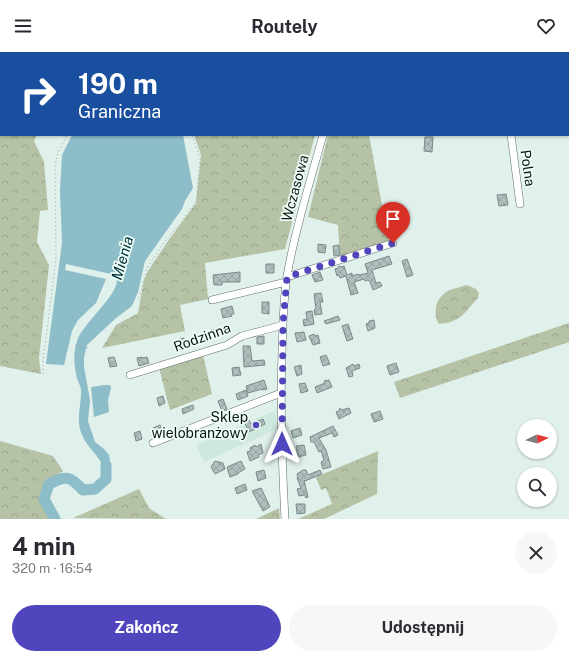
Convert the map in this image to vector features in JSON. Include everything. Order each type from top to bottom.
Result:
[{"type":"street","name":"Wczasowa","points":[[286,519],[281,393],[283,324],[287,280],[293,249],[323,136]]},
{"type":"street","name":"Polna","points":[[511,136],[520,204]]},
{"type":"street","points":[[212,300],[287,280],[393,243]]},
{"type":"street","name":"Rodzinna","points":[[130,375],[227,345],[242,336],[283,324]]},
{"type":"street","points":[[153,443],[281,393]]},
{"type":"path","points":[[43,374],[43,362],[56,257],[55,166],[58,153],[66,136]]},
{"type":"path","points":[[139,298],[147,268],[196,201],[200,159],[192,136]]},
{"type":"path","points":[[75,345],[88,348]]},
{"type":"shaded area","points":[[276,410],[277,429],[204,462],[196,445]]},
{"type":"green space","points":[[0,136],[36,136],[34,141],[44,162],[48,210],[40,211],[37,242],[49,265],[39,358],[41,374],[0,366]]},
{"type":"green space","points":[[195,136],[315,136],[285,249],[205,263],[208,299],[180,305],[185,331],[102,348],[116,325],[138,313],[144,280],[148,271],[196,203],[201,155]]},
{"type":"green space","points":[[328,136],[369,136],[389,243],[340,258],[338,225],[308,217]]},
{"type":"green space","points":[[467,285],[476,289],[479,293],[478,298],[462,316],[452,321],[439,324],[436,315],[436,306],[438,301],[448,291]]},
{"type":"green space","points":[[569,323],[569,342],[400,398],[394,382]]},
{"type":"green space","points":[[203,355],[212,394],[170,410],[159,368]]},
{"type":"green space","points":[[0,441],[53,456],[63,471],[44,484],[39,497],[49,519],[0,519]]},
{"type":"green space","points":[[378,451],[377,494],[324,519],[298,519],[332,504],[326,488],[321,490],[316,477]]},
{"type":"green space","points":[[139,489],[149,508],[166,519],[73,518]]},
{"type":"green space","points":[[279,508],[280,519],[256,519]]},
{"type":"water","name":"Mienia","points":[[72,136],[183,136],[193,188],[182,209],[145,261],[138,292],[132,306],[116,318],[87,345],[84,357],[84,367],[90,400],[88,421],[95,442],[109,455],[111,472],[107,482],[102,473],[104,467],[84,439],[80,429],[79,418],[81,389],[77,378],[74,355],[80,334],[113,291],[116,284],[116,278],[111,274],[66,264],[65,270],[106,279],[96,303],[78,320],[72,331],[64,365],[46,364],[62,243],[60,191],[62,155]]},
{"type":"water","points":[[110,385],[111,388],[108,400],[109,412],[94,417],[91,387]]},
{"type":"building","points":[[425,137],[433,137],[432,152],[424,151]]},
{"type":"building","points":[[506,194],[508,205],[499,206],[497,195]]},
{"type":"building","points":[[318,244],[326,245],[325,253],[318,252]]},
{"type":"building","points":[[339,245],[340,255],[334,256],[333,246]]},
{"type":"building","points":[[389,256],[392,264],[372,270],[376,283],[380,282],[382,286],[373,290],[370,282],[368,280],[365,281],[364,279],[354,282],[358,293],[351,295],[346,276],[340,278],[339,275],[337,276],[335,269],[339,266],[344,266],[347,275],[352,273],[352,276],[359,275],[368,273],[365,264]]},
{"type":"building","points":[[407,259],[413,275],[407,277],[402,261]]},
{"type":"building","points":[[266,264],[274,264],[274,273],[266,273]]},
{"type":"building","points":[[240,272],[240,282],[222,282],[222,285],[214,285],[213,275]]},
{"type":"building","points":[[320,272],[323,280],[315,282],[312,275]]},
{"type":"building","points":[[321,293],[323,302],[320,302],[322,314],[315,315],[314,310],[316,309],[314,294]]},
{"type":"building","points":[[262,302],[269,302],[269,314],[262,313]]},
{"type":"building","points":[[232,306],[234,314],[223,318],[221,309]]},
{"type":"building","points":[[312,311],[314,324],[304,326],[303,320],[307,319],[306,312]]},
{"type":"building","points":[[338,316],[340,320],[326,324],[324,321]]},
{"type":"building","points":[[374,320],[375,328],[368,331],[366,324],[369,323],[369,321]]},
{"type":"building","points":[[348,324],[353,339],[347,341],[342,326]]},
{"type":"building","points":[[218,329],[220,336],[212,338],[211,330]]},
{"type":"building","points":[[304,332],[306,340],[297,342],[295,333]]},
{"type":"building","points":[[314,334],[315,336],[318,335],[320,343],[313,345],[309,336]]},
{"type":"building","points":[[264,336],[264,344],[257,344],[257,337]]},
{"type":"building","points":[[184,338],[185,341],[187,341],[189,348],[176,350],[174,341]]},
{"type":"building","points":[[243,346],[250,346],[252,361],[264,360],[265,365],[244,367]]},
{"type":"building","points":[[326,355],[330,364],[323,366],[320,357]]},
{"type":"building","points":[[114,357],[117,366],[110,367],[108,358]]},
{"type":"building","points":[[147,357],[149,363],[139,366],[137,358]]},
{"type":"building","points":[[396,363],[399,372],[390,375],[387,366]]},
{"type":"building","points":[[353,364],[354,366],[359,364],[360,368],[352,371],[353,376],[349,377],[346,368]]},
{"type":"building","points":[[301,365],[302,374],[297,376],[294,367]]},
{"type":"building","points":[[239,367],[241,375],[233,376],[232,368]]},
{"type":"building","points":[[264,380],[267,389],[248,393],[246,386]]},
{"type":"building","points":[[329,380],[332,387],[317,393],[315,387],[325,383],[324,381]]},
{"type":"building","points":[[305,383],[308,391],[301,393],[299,384]]},
{"type":"building","points":[[246,390],[248,396],[238,400],[236,394]]},
{"type":"building","points":[[163,396],[165,403],[159,406],[157,398]]},
{"type":"building","points":[[223,399],[227,409],[222,411],[218,401]]},
{"type":"building","points":[[193,405],[194,409],[183,414],[182,409]]},
{"type":"building","points":[[340,408],[342,410],[349,408],[351,413],[339,419],[336,412],[339,411]]},
{"type":"building","points":[[380,411],[383,419],[374,422],[371,414]]},
{"type":"building","points":[[246,414],[251,424],[263,419],[265,424],[249,432],[244,421],[240,422],[237,415]]},
{"type":"building","points":[[160,425],[163,432],[156,435],[153,428]]},
{"type":"building","points":[[333,426],[338,435],[334,437],[332,433],[319,438],[326,450],[331,467],[323,469],[321,462],[324,460],[321,451],[319,452],[314,442],[311,442],[310,437]]},
{"type":"building","points":[[300,428],[302,435],[293,438],[291,431]]},
{"type":"building","points":[[140,431],[142,439],[136,441],[134,433]]},
{"type":"building","points":[[261,444],[263,453],[258,455],[259,457],[250,461],[247,452],[251,451],[250,448],[255,445],[256,447]]},
{"type":"building","points":[[304,445],[306,455],[298,457],[296,446]]},
{"type":"building","points":[[215,461],[223,463],[225,469],[215,474],[211,467]]},
{"type":"building","points":[[241,461],[245,469],[230,477],[227,467]]},
{"type":"building","points":[[264,470],[266,478],[258,481],[256,472]]},
{"type":"building","points":[[303,470],[306,470],[308,475],[320,470],[322,474],[305,481],[304,480],[308,497],[306,498],[304,495],[299,496],[297,489],[301,488],[297,474]]},
{"type":"building","points":[[245,484],[247,490],[237,494],[235,488]]},
{"type":"building","points":[[261,488],[270,507],[263,511],[252,491]]},
{"type":"building","points":[[296,504],[305,504],[305,513],[297,514]]},
{"type":"waterway","points":[[55,519],[44,499],[49,484],[60,479],[68,478],[83,490],[95,489],[106,479],[106,465]]},
{"type":"place","name":"Sklep wielobranżowy","points":[[256,425]]},
{"type":"route","points":[[282,444],[281,393],[283,324],[287,277],[393,243]]}]
